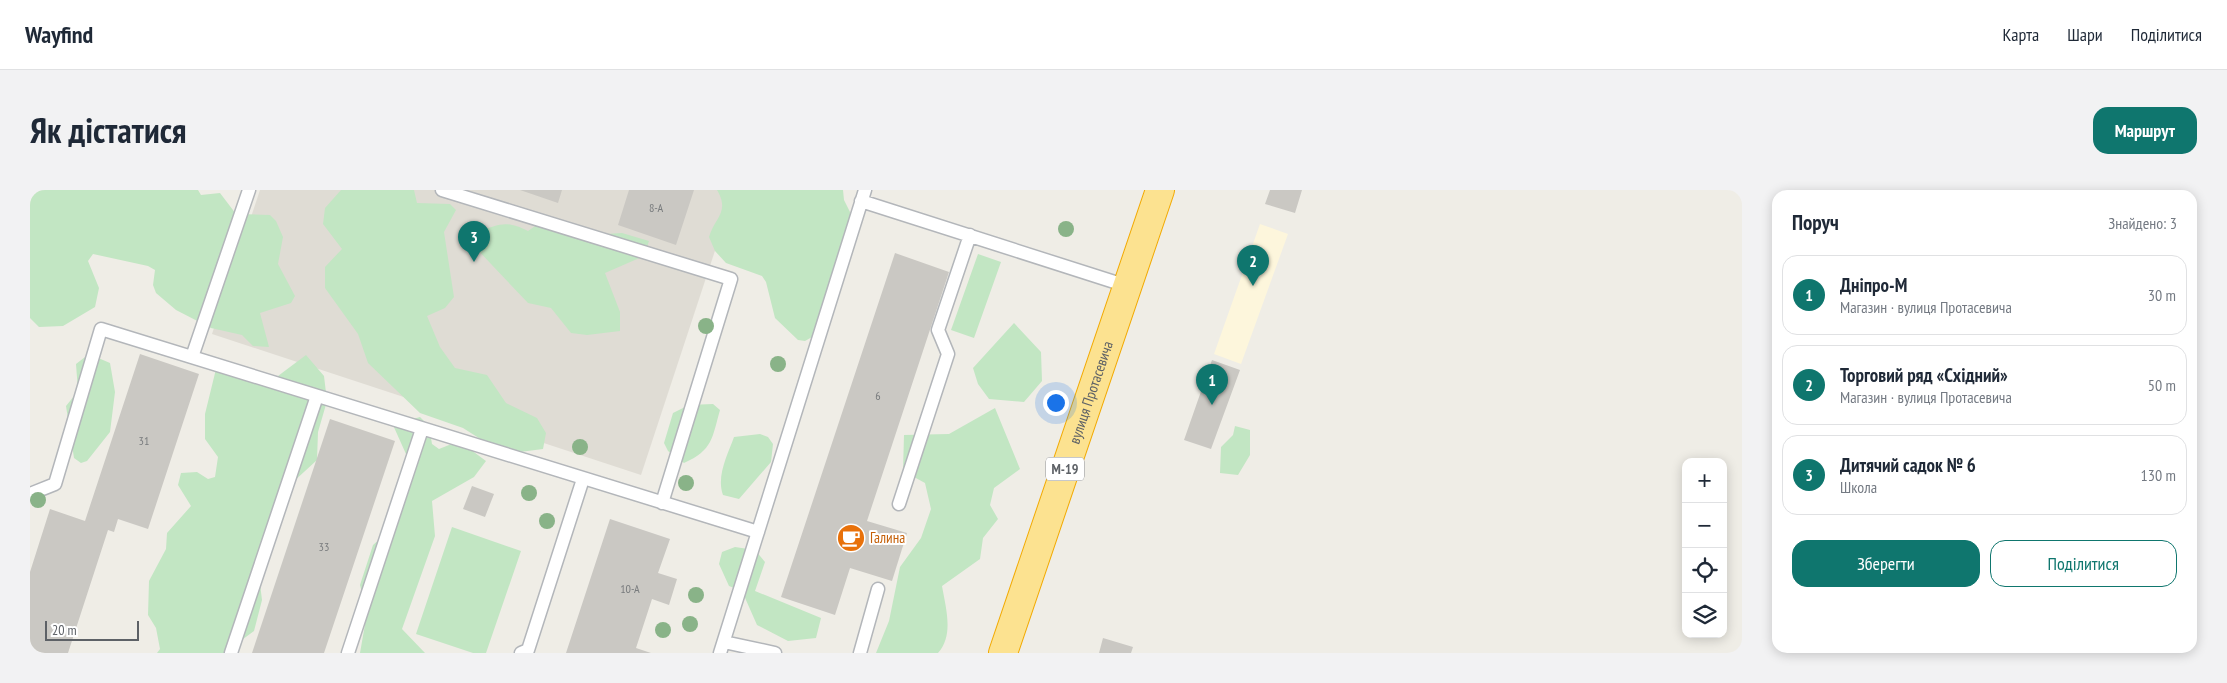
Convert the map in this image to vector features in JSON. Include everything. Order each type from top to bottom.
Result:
[{"type":"highway","name":"вулиця Протасевича","points":[[1003,653],[1160,190]]},
{"type":"lane","points":[[192,357],[249,190]]},
{"type":"lane","points":[[442,190],[731,279],[662,503]]},
{"type":"lane","points":[[775,653],[722,647],[863,195],[970,235],[1127,286]]},
{"type":"lane","points":[[899,504],[948,354],[938,330],[970,235]]},
{"type":"lane","points":[[30,494],[55,484],[101,329],[758,532]]},
{"type":"lane","points":[[231,653],[317,396]]},
{"type":"lane","points":[[348,653],[422,429]]},
{"type":"lane","points":[[521,653],[528,650],[583,478]]},
{"type":"lane","points":[[860,653],[878,590]]},
{"type":"shaded area","points":[[260,190],[735,190],[641,475],[212,334]]},
{"type":"shaded area","points":[[1260,224],[1288,234],[1241,364],[1214,354]]},
{"type":"green space","points":[[30,190],[198,190],[201,195],[220,193],[236,214],[270,215],[276,221],[283,237],[278,264],[295,296],[291,303],[260,313],[269,347],[253,346],[242,335],[211,328],[176,310],[156,293],[153,285],[155,270],[148,266],[93,254],[88,261],[99,288],[95,307],[63,326],[39,327],[30,318]]},
{"type":"green space","points":[[341,190],[414,190],[417,203],[450,204],[456,210],[444,232],[454,297],[445,308],[427,316],[440,347],[455,368],[487,375],[506,403],[537,418],[546,433],[543,449],[504,454],[463,428],[420,413],[368,363],[358,334],[325,288],[325,267],[342,249],[323,224],[325,208]]},
{"type":"green space","points":[[717,190],[843,190],[844,200],[853,218],[812,337],[805,341],[798,340],[775,318],[766,282],[762,276],[726,263],[715,251],[709,237],[722,209],[721,198]]},
{"type":"green space","points":[[541,222],[572,236],[622,233],[649,241],[644,256],[605,273],[620,312],[620,331],[587,335],[571,333],[551,308],[528,303],[473,245],[477,232],[503,224],[514,225],[528,231]]},
{"type":"green space","points":[[978,254],[1001,262],[974,338],[951,330]]},
{"type":"green space","points":[[1014,323],[1041,352],[1042,381],[1024,402],[989,399],[978,384],[973,368]]},
{"type":"green space","points":[[89,354],[110,363],[115,392],[110,432],[87,461],[81,463],[74,458],[66,406],[78,391],[76,364]]},
{"type":"green space","points":[[306,355],[324,376],[327,401],[318,432],[317,460],[292,483],[259,576],[262,600],[254,631],[239,642],[232,653],[157,653],[160,649],[156,628],[148,615],[149,581],[166,549],[167,533],[191,506],[178,485],[181,473],[197,472],[208,479],[215,477],[218,457],[205,439],[205,414],[216,369],[270,382]]},
{"type":"green space","points":[[713,404],[720,410],[713,436],[701,453],[684,463],[668,451],[664,443],[673,413],[689,405]]},
{"type":"green space","points":[[995,408],[1020,469],[994,488],[990,505],[998,519],[983,538],[980,559],[942,586],[948,621],[943,646],[938,653],[876,653],[889,621],[900,567],[921,538],[931,509],[925,483],[903,471],[904,435],[949,434]]},
{"type":"green space","points":[[420,417],[429,426],[432,444],[439,449],[459,441],[486,461],[474,477],[432,501],[435,536],[402,629],[425,653],[360,653],[367,613],[360,585],[373,545],[398,523],[396,496],[410,463],[393,425]]},
{"type":"green space","points":[[1235,426],[1250,430],[1250,455],[1238,475],[1220,473],[1221,447],[1233,435]]},
{"type":"green space","points":[[760,434],[768,437],[773,444],[771,462],[739,499],[723,495],[721,488],[722,473],[734,437]]},
{"type":"green space","points":[[452,527],[521,551],[486,653],[473,653],[416,634]]},
{"type":"green space","points":[[735,547],[755,550],[765,562],[755,591],[821,618],[816,638],[788,641],[757,625],[742,591],[729,586],[719,564],[722,552]]},
{"type":"building","points":[[520,190],[562,190],[558,203]]},
{"type":"building","points":[[629,190],[694,190],[676,245],[618,225]]},
{"type":"building","points":[[1270,190],[1302,190],[1295,213],[1265,204]]},
{"type":"building","points":[[895,253],[949,272],[867,521],[907,533],[892,581],[850,568],[835,615],[781,597]]},
{"type":"building","points":[[140,354],[199,374],[148,529],[118,519],[114,532],[108,530],[68,653],[30,653],[30,572],[50,509],[85,521]]},
{"type":"building","points":[[1212,360],[1240,370],[1211,449],[1184,440]]},
{"type":"building","points":[[330,419],[395,441],[324,653],[252,653]]},
{"type":"building","points":[[472,486],[494,494],[485,517],[463,509]]},
{"type":"building","points":[[610,519],[670,539],[658,573],[677,579],[669,605],[652,599],[636,648],[651,653],[566,653]]},
{"type":"building","points":[[1103,638],[1133,647],[1131,653],[1099,653]]},
{"type":"place","name":"Дитячий садок № 6","points":[[474,262]]},
{"type":"place","name":"Торговий ряд «Східний»","points":[[1253,286]]},
{"type":"place","name":"Дніпро-М","points":[[1212,405]]},
{"type":"place","name":"Галина","points":[[851,538]]}]
